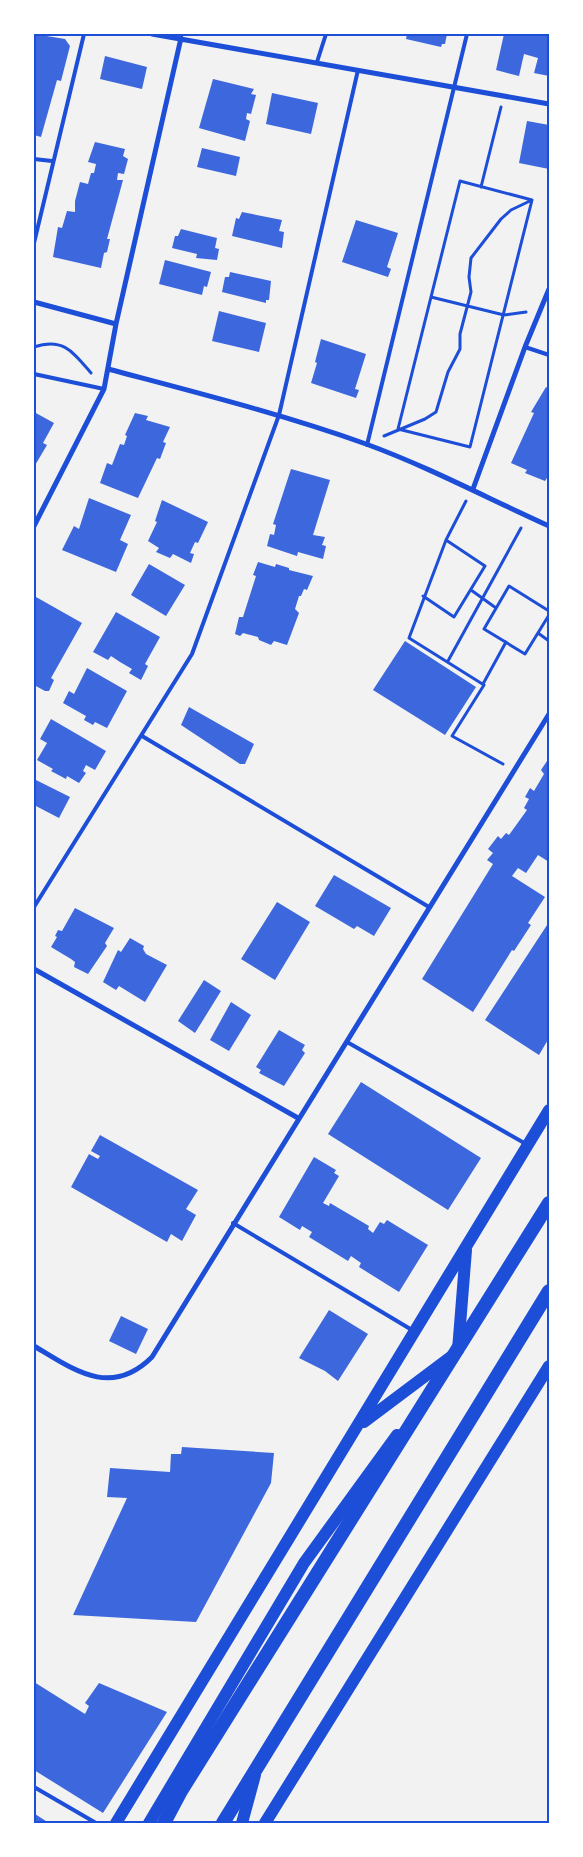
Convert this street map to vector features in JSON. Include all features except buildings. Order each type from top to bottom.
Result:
[{"type":"highway","points":[[164,1823],[181,1791],[549,1203]]},
{"type":"highway","points":[[225,1820],[549,1291]]},
{"type":"main road","points":[[116,1823],[416,1332],[549,1110]]},
{"type":"main road","points":[[149,1823],[304,1563],[458,1351],[466,1247]]},
{"type":"main road","points":[[357,1427],[458,1351]]},
{"type":"main road","points":[[265,1823],[549,1366]]},
{"type":"main road","points":[[242,1823],[258,1764]]},
{"type":"street","points":[[152,34],[181,36],[549,104]]},
{"type":"street","points":[[34,526],[104,389],[116,324],[181,36]]},
{"type":"street","points":[[473,489],[549,289]]},
{"type":"street","points":[[34,302],[116,324]]},
{"type":"street","points":[[108,369],[279,415],[368,445],[473,489],[549,526]]},
{"type":"street","points":[[34,1346],[77,1371],[92,1377],[106,1379],[131,1373],[152,1357],[549,714]]},
{"type":"street","points":[[34,969],[298,1118]]},
{"type":"lane","points":[[34,243],[52,161],[84,34]]},
{"type":"lane","points":[[317,62],[326,34]]},
{"type":"lane","points":[[368,445],[467,34]]},
{"type":"lane","points":[[34,907],[192,654],[279,415],[358,70]]},
{"type":"lane","points":[[34,159],[52,161]]},
{"type":"lane","points":[[526,347],[549,355]]},
{"type":"lane","points":[[34,374],[104,389]]},
{"type":"lane","points":[[142,736],[429,907]]},
{"type":"lane","points":[[347,1042],[528,1145]]},
{"type":"lane","points":[[233,1223],[416,1332]]},
{"type":"lane","points":[[34,1787],[96,1823]]},
{"type":"path","points":[[481,187],[504,96]]},
{"type":"path","points":[[398,429],[460,181],[532,200]]},
{"type":"path","points":[[398,429],[470,447],[532,200]]},
{"type":"path","points":[[368,445],[398,429],[425,420],[436,412],[448,372],[460,349],[460,334],[471,292],[469,277],[471,258],[501,218],[511,210],[532,200]]},
{"type":"path","points":[[431,297],[504,315],[540,310]]},
{"type":"path","points":[[34,347],[47,342],[58,344],[73,351],[104,389]]},
{"type":"path","points":[[473,489],[458,512],[423,596],[409,638],[483,684]]},
{"type":"path","points":[[448,661],[527,516]]},
{"type":"path","points":[[423,596],[454,617],[484,566],[446,540]]},
{"type":"path","points":[[549,611],[509,586],[484,629],[526,654],[549,615]]},
{"type":"path","points":[[471,590],[482,600],[496,608]]},
{"type":"path","points":[[538,633],[549,641]]},
{"type":"path","points":[[506,642],[484,685],[452,736],[514,770]]}]
